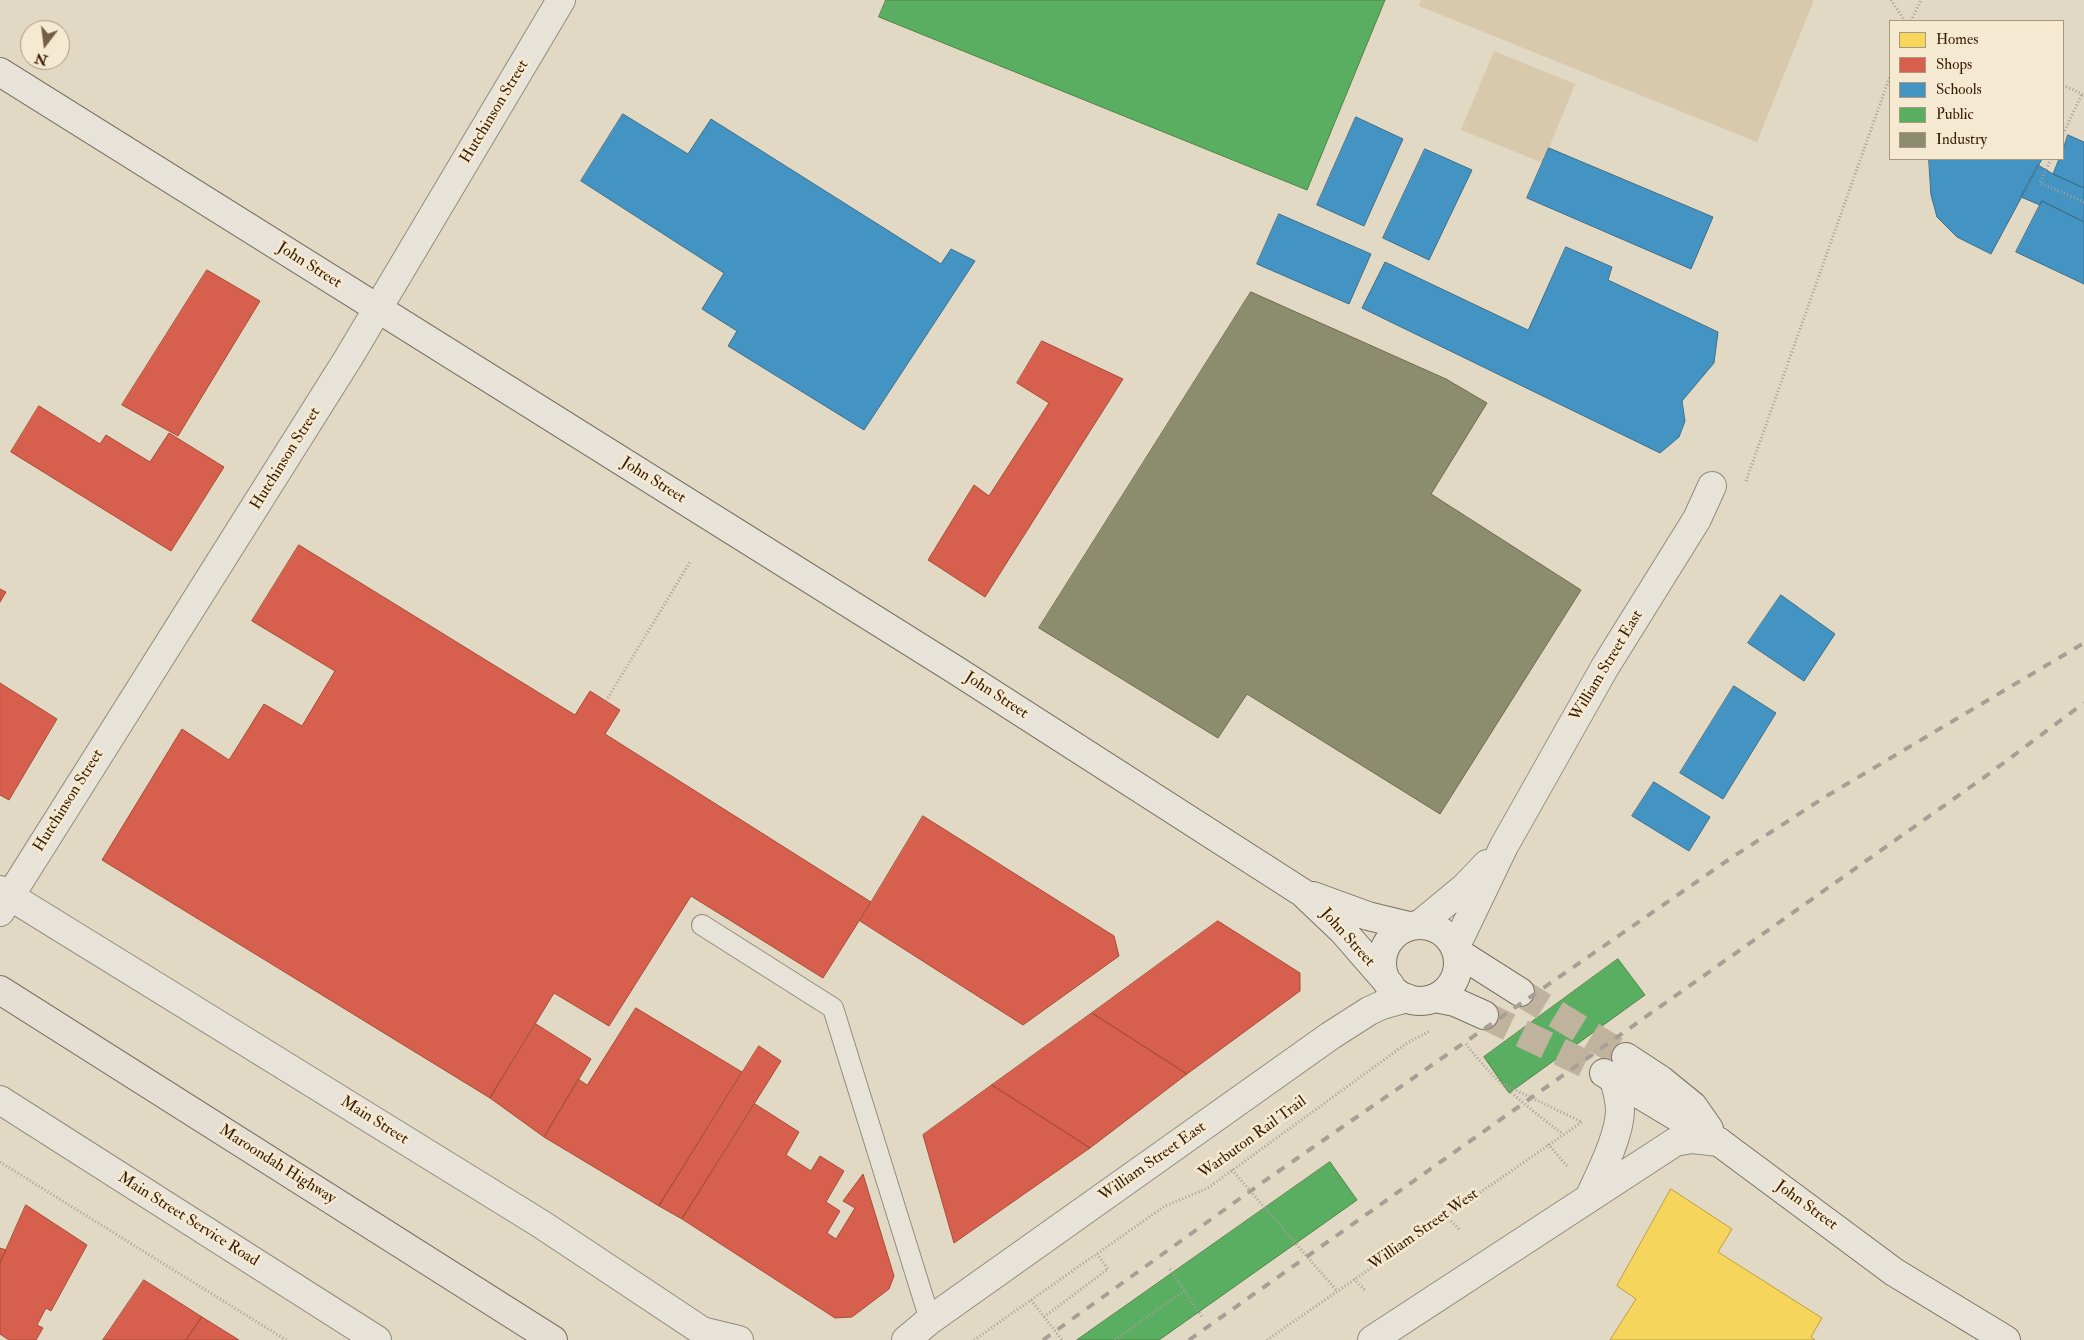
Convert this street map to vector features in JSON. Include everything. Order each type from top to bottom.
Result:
[{"type":"highway","name":"Maroondah Highway","points":[[0,990],[553,1340]]},
{"type":"street","name":"Hutchinson Street","points":[[3,900],[266,490],[378,309],[561,0]]},
{"type":"street","name":"John Street","points":[[0,72],[954,669],[1303,893],[1342,930],[1398,992]]},
{"type":"street","name":"William Street East","points":[[1456,950],[1504,846],[1605,667],[1697,519],[1712,486]]},
{"type":"street","name":"William Street East","points":[[1414,926],[1465,887],[1504,846]]},
{"type":"street","name":"John Street","points":[[1303,893],[1368,916],[1414,926]]},
{"type":"street","name":"Main Street","points":[[3,900],[541,1224],[702,1331],[739,1340]]},
{"type":"street","points":[[1414,926],[1431,926],[1442,932],[1452,941],[1456,950],[1458,962],[1455,979],[1445,992],[1435,998],[1426,1000],[1398,992],[1385,975],[1383,954],[1392,937],[1400,930],[1414,926]]},
{"type":"street","points":[[1456,950],[1520,992]]},
{"type":"street","name":"William Street East","points":[[906,1340],[930,1320],[1330,1036],[1369,1011],[1382,1005],[1398,992]]},
{"type":"street","points":[[1435,998],[1455,1002],[1479,1013]]},
{"type":"street","name":"John Street","points":[[1590,1196],[1613,1140],[1620,1113],[1615,1070],[1719,1142],[1894,1272],[2006,1340]]},
{"type":"street","name":"Main Street Service Road","points":[[0,1100],[377,1340]]},
{"type":"street","points":[[1372,1340],[1675,1142],[1692,1139],[1719,1142]]},
{"type":"lane","points":[[702,925],[833,1008],[930,1320]]},
{"type":"path","points":[[1891,0],[1904,20]]},
{"type":"path","points":[[1911,20],[1921,0]]},
{"type":"path","points":[[1743,489],[1889,79]]},
{"type":"path","points":[[2064,85],[2083,94],[2064,132]]},
{"type":"path","points":[[2051,160],[2040,183],[2084,202]]},
{"type":"path","points":[[606,702],[690,562]]},
{"type":"path","name":"Warbuton Rail Trail","points":[[974,1340],[1164,1206],[1208,1188],[1406,1043],[1479,1013]]},
{"type":"path","points":[[1465,1042],[1480,1062],[1503,1084],[1531,1110],[1563,1134]]},
{"type":"path","name":"William Street West","points":[[1267,1340],[1582,1122],[1503,1084]]},
{"type":"path","points":[[1548,1144],[1567,1166]]},
{"type":"path","points":[[0,1162],[286,1340]]},
{"type":"path","points":[[1232,1170],[1337,1291]]},
{"type":"path","points":[[1446,1216],[1460,1230]]},
{"type":"path","points":[[1044,1317],[1108,1269],[1097,1254]]},
{"type":"path","points":[[1170,1269],[1202,1317]]},
{"type":"path","points":[[1354,1278],[1366,1291]]},
{"type":"path","points":[[1115,1340],[1184,1291]]},
{"type":"path","points":[[1031,1300],[1062,1340]]},
{"type":"shaded area","points":[[1421,0],[1814,0],[1757,142],[1419,6]]},
{"type":"shaded area","points":[[1494,51],[1575,84],[1543,163],[1461,130]]},
{"type":"building: Homes","points":[[1671,1189],[1732,1229],[1718,1252],[1822,1318],[1811,1337],[1815,1340],[1610,1340],[1636,1299],[1617,1286]]},
{"type":"building: Shops","points":[[207,270],[260,301],[178,436],[122,405]]},
{"type":"building: Shops","points":[[1042,341],[1123,379],[985,597],[928,560],[974,485],[989,496],[1049,403],[1017,383]]},
{"type":"building: Shops","points":[[39,406],[100,444],[106,435],[150,462],[169,433],[224,467],[171,551],[11,452]]},
{"type":"building: Shops","points":[[299,545],[575,715],[590,691],[620,710],[605,734],[871,902],[823,978],[691,896],[609,1026],[554,993],[490,1098],[102,860],[182,729],[229,760],[264,704],[302,726],[335,671],[252,621]]},
{"type":"building: Shops","points":[[0,589],[6,592],[0,602]]},
{"type":"building: Shops","points":[[0,683],[57,719],[9,800],[0,795]]},
{"type":"building: Shops","points":[[923,816],[1114,936],[1119,956],[1023,1025],[860,921]]},
{"type":"building: Shops","points":[[1218,921],[1300,973],[1300,991],[1187,1074],[1092,1013]]},
{"type":"building: Shops","points":[[636,1008],[742,1072],[659,1206],[544,1137],[578,1079],[587,1085]]},
{"type":"building: Shops","points":[[1092,1013],[1187,1074],[1090,1148],[992,1085]]},
{"type":"building: Shops","points":[[536,1024],[591,1059],[544,1137],[490,1098]]},
{"type":"building: Shops","points":[[759,1046],[781,1061],[682,1219],[659,1206]]},
{"type":"building: Shops","points":[[992,1085],[1090,1148],[954,1243],[923,1135]]},
{"type":"building: Shops","points":[[755,1104],[799,1132],[786,1155],[811,1171],[820,1156],[844,1171],[826,1202],[840,1211],[827,1233],[836,1239],[855,1208],[843,1201],[863,1174],[894,1276],[889,1289],[852,1317],[835,1318],[682,1219]]},
{"type":"building: Shops","points":[[26,1205],[87,1245],[51,1311],[46,1308],[37,1325],[43,1328],[36,1340],[9,1340],[0,1334],[0,1263]]},
{"type":"building: Shops","points":[[0,1248],[6,1250],[0,1263]]},
{"type":"building: Shops","points":[[144,1280],[202,1317],[186,1340],[103,1340]]},
{"type":"building: Shops","points":[[202,1317],[239,1340],[186,1340]]},
{"type":"building: Schools","points":[[623,114],[688,154],[711,119],[941,264],[951,249],[975,261],[864,430],[728,346],[737,331],[702,309],[724,273],[581,181]]},
{"type":"building: Schools","points":[[1356,117],[1403,139],[1364,226],[1317,205]]},
{"type":"building: Schools","points":[[2068,135],[2084,142],[2084,188],[2053,174],[2059,160],[2064,160],[2064,147]]},
{"type":"building: Schools","points":[[1549,148],[1713,217],[1691,269],[1527,198]]},
{"type":"building: Schools","points":[[1425,149],[1472,170],[1429,260],[1383,238]]},
{"type":"building: Schools","points":[[1929,160],[2041,160],[1991,254],[1957,237],[1937,217],[1931,195]]},
{"type":"building: Schools","points":[[2038,165],[2084,188],[2084,222],[2042,201],[2040,205],[2021,197]]},
{"type":"building: Schools","points":[[2042,201],[2084,222],[2084,284],[2016,252]]},
{"type":"building: Schools","points":[[1279,214],[1371,254],[1349,304],[1257,264]]},
{"type":"building: Schools","points":[[1566,247],[1612,267],[1608,280],[1718,332],[1714,363],[1682,401],[1685,421],[1679,437],[1660,453],[1362,308],[1385,262],[1528,330]]},
{"type":"building: Schools","points":[[1781,595],[1835,634],[1804,681],[1748,643]]},
{"type":"building: Schools","points":[[1734,686],[1776,713],[1723,799],[1680,773]]},
{"type":"building: Schools","points":[[1654,782],[1710,817],[1689,851],[1632,816]]},
{"type":"building: Public","points":[[886,0],[1385,0],[1307,190],[879,17]]},
{"type":"building: Public","points":[[1618,959],[1645,995],[1509,1093],[1484,1057]]},
{"type":"building: Public","points":[[1330,1162],[1357,1200],[1159,1340],[1077,1340]]},
{"type":"building: Industry","points":[[1251,292],[1446,379],[1487,403],[1431,494],[1581,590],[1440,814],[1247,694],[1218,738],[1039,628]]},
{"type":"tunnel","points":[[1520,992],[1626,1057]]},
{"type":"tunnel","points":[[1484,1015],[1604,1073]]},
{"type":"railway","points":[[1043,1340],[1263,1182],[1731,858],[1825,797],[2084,643]]},
{"type":"railway","points":[[1189,1340],[1986,776],[2084,703]]}]
